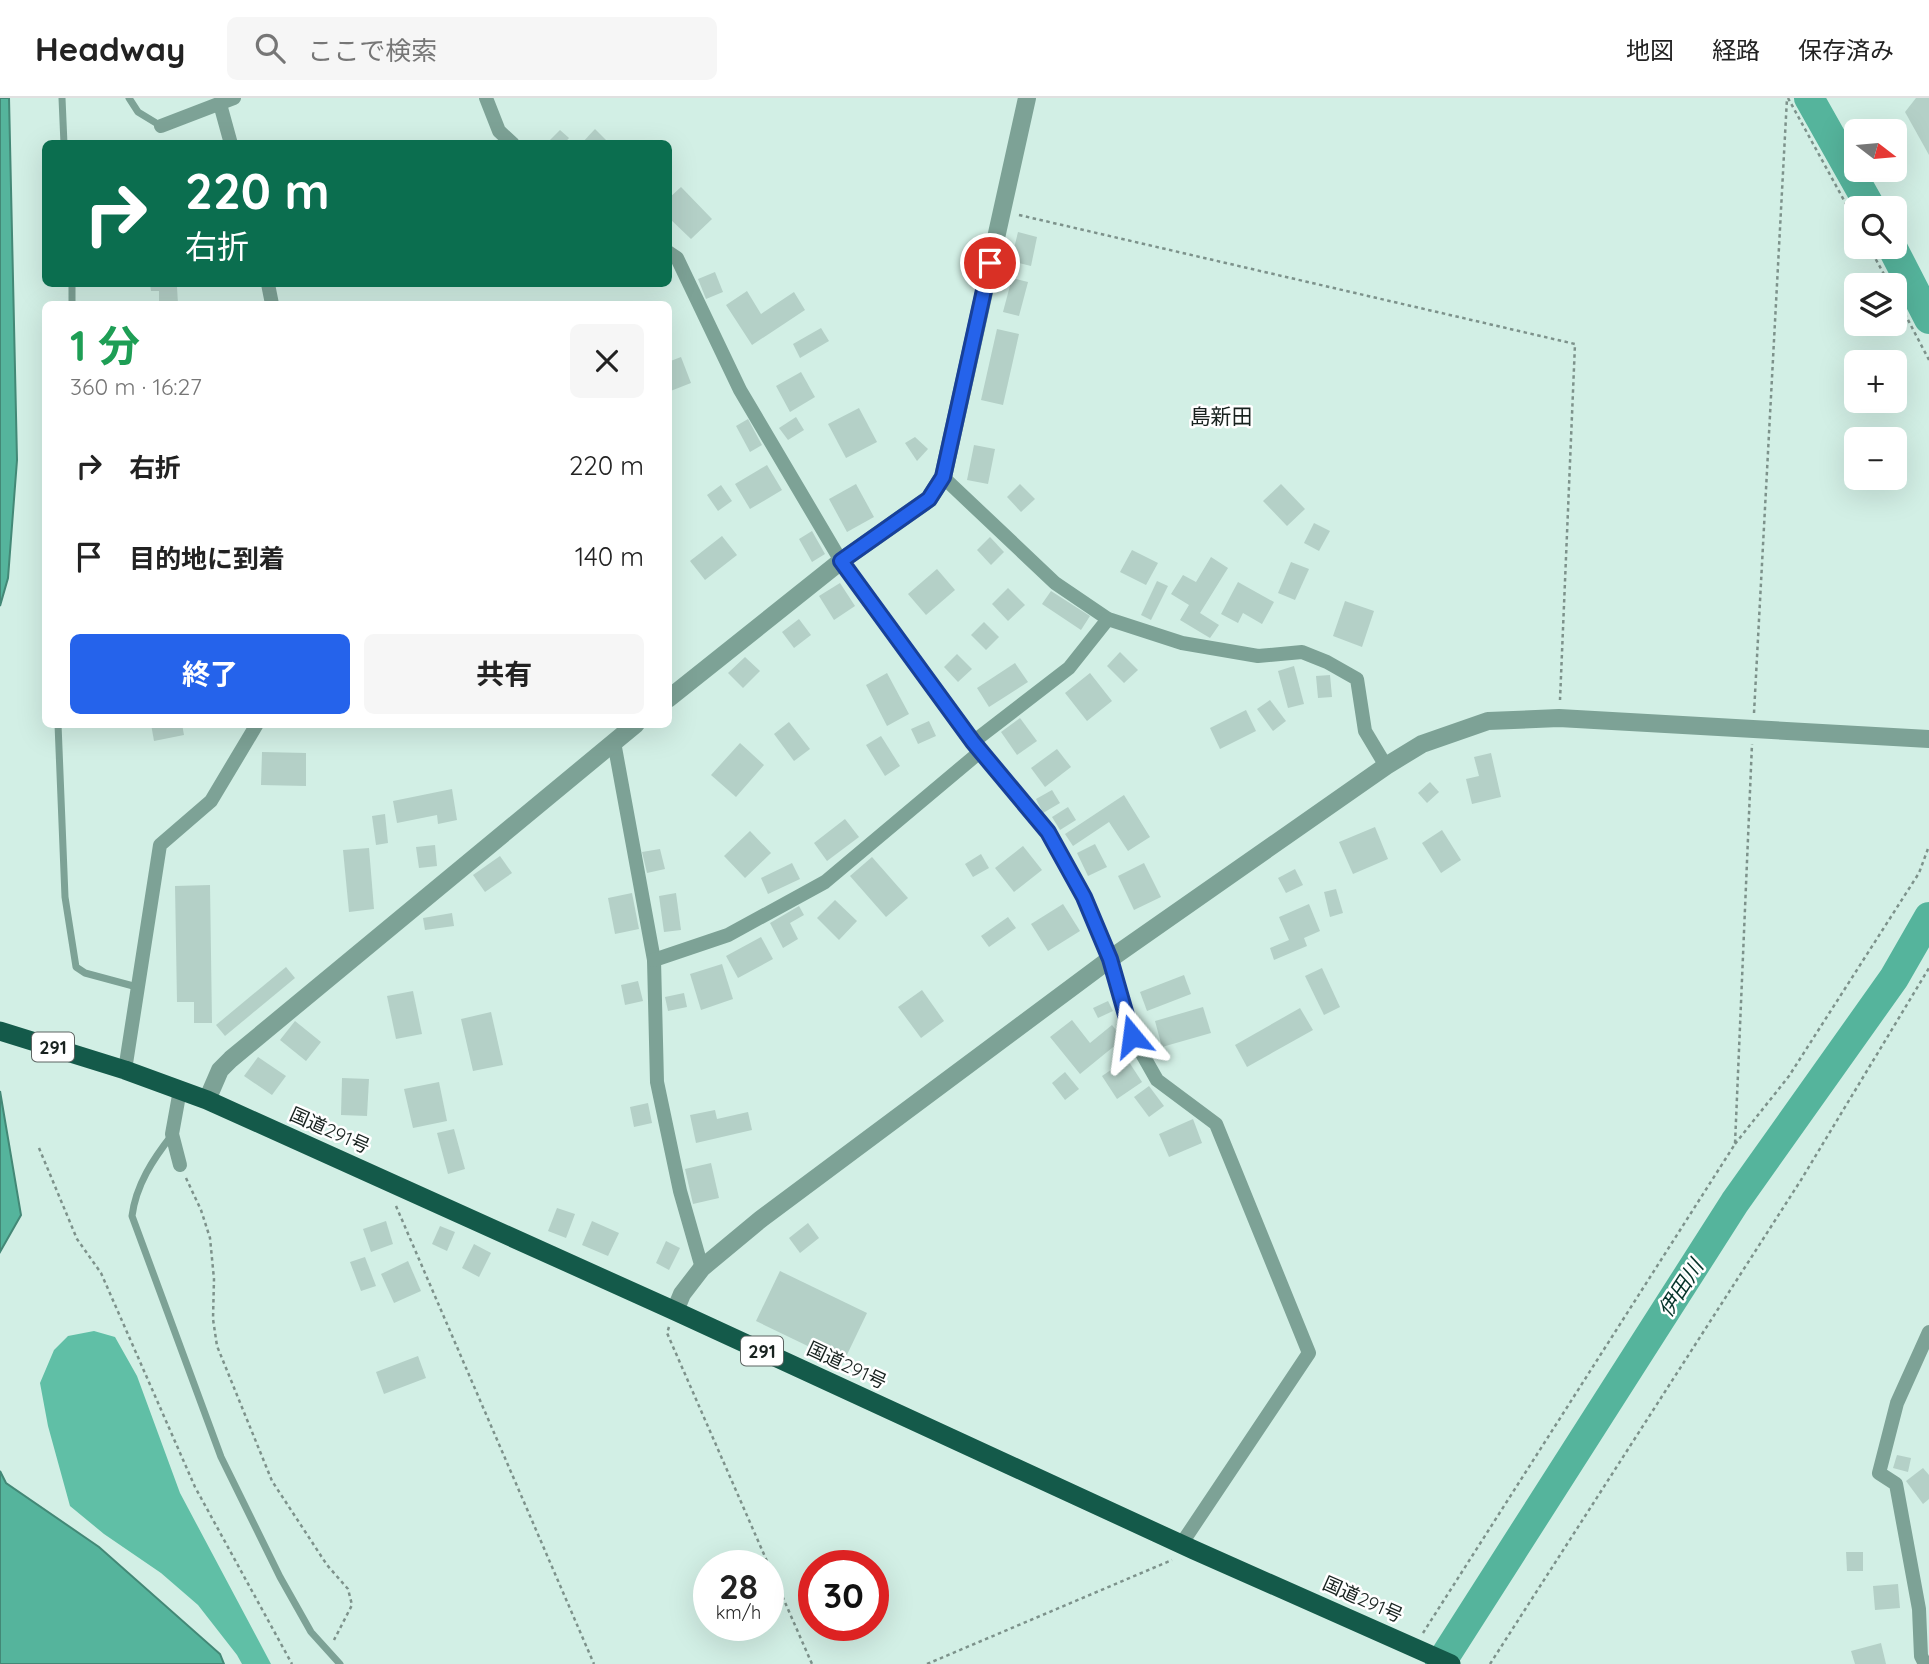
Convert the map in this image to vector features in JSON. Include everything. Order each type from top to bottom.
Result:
[{"type":"highway","name":"国道291号","points":[[0,1031],[125,1070],[207,1100],[1451,1664]]},
{"type":"street","points":[[486,98],[499,131],[509,140]]},
{"type":"street","points":[[672,696],[841,561],[929,499],[943,477],[1027,98]]},
{"type":"street","points":[[161,127],[227,101],[232,140]]},
{"type":"street","points":[[672,255],[677,258],[740,390],[841,561],[977,746],[1048,832],[1084,897],[1110,959],[1132,1036],[1157,1080],[1216,1124],[1309,1353],[1188,1547]]},
{"type":"street","points":[[943,477],[1055,583],[1108,620],[1182,643],[1258,656],[1302,652],[1357,679],[1365,731],[1386,766]]},
{"type":"street","points":[[654,960],[728,935],[825,882],[1069,668],[1108,620]]},
{"type":"street","points":[[675,1311],[682,1294],[702,1268],[761,1219],[1110,959],[1386,766],[1422,744],[1488,721],[1559,718],[1929,739]]},
{"type":"street","points":[[125,1070],[160,845],[212,801],[255,728]]},
{"type":"street","points":[[207,1100],[220,1070],[231,1059],[631,728]]},
{"type":"street","points":[[614,742],[654,960],[657,1082],[680,1191],[702,1268]]},
{"type":"street","points":[[180,1090],[172,1134],[180,1165]]},
{"type":"street","points":[[1924,1664],[1921,1656],[1919,1609],[1896,1484],[1879,1473],[1897,1403],[1929,1332]]},
{"type":"lane","points":[[62,98],[64,140]]},
{"type":"lane","points":[[129,98],[138,113],[161,127]]},
{"type":"lane","points":[[58,728],[65,897],[76,967],[85,973],[137,987]]},
{"type":"lane","points":[[172,1134],[155,1157],[140,1185],[132,1216],[220,1457],[304,1621],[340,1664]]},
{"type":"path","points":[[1787,98],[1844,201]]},
{"type":"path","points":[[1735,1144],[1753,728],[1787,98]]},
{"type":"path","points":[[1002,211],[1575,344],[1559,718]]},
{"type":"path","points":[[1907,318],[1929,360]]},
{"type":"path","points":[[1415,1647],[1735,1144],[1796,1065],[1919,873],[1929,846]]},
{"type":"path","points":[[1490,1664],[1801,1180],[1929,968]]},
{"type":"path","points":[[39,1148],[77,1239],[101,1273],[195,1487],[292,1664]]},
{"type":"path","points":[[180,1165],[211,1238],[213,1319],[217,1346],[272,1481],[327,1565],[348,1589],[352,1605],[338,1635],[328,1648]]},
{"type":"path","points":[[398,1186],[394,1203],[594,1664]]},
{"type":"path","points":[[675,1311],[667,1332],[812,1664]]},
{"type":"path","points":[[927,1664],[1188,1547]]},
{"type":"shaded area","points":[[0,98],[9,98],[17,460],[8,578],[0,606]]},
{"type":"shaded area","points":[[0,1091],[21,1215],[0,1252]]},
{"type":"shaded area","points":[[94,1331],[115,1337],[137,1376],[180,1493],[271,1664],[242,1664],[198,1605],[161,1573],[104,1534],[70,1506],[48,1426],[40,1383],[54,1350],[68,1336]]},
{"type":"shaded area","points":[[0,1471],[6,1483],[99,1547],[220,1654],[224,1664],[0,1664]]},
{"type":"building","points":[[1916,98],[1929,98],[1929,155],[1905,112]]},
{"type":"building","points":[[595,129],[606,140],[585,140]]},
{"type":"building","points":[[560,130],[569,138],[567,140],[550,140]]},
{"type":"building","points":[[681,187],[712,219],[691,239],[672,221],[672,195]]},
{"type":"building","points":[[1018,232],[1037,237],[1031,266],[1011,261]]},
{"type":"building","points":[[715,272],[723,292],[706,299],[698,279]]},
{"type":"building","points":[[1012,278],[1028,282],[1019,316],[1003,312]]},
{"type":"building","points":[[150,287],[177,287],[178,301],[159,301],[159,291],[151,291]]},
{"type":"building","points":[[747,291],[761,314],[794,292],[805,310],[752,345],[726,305]]},
{"type":"building","points":[[821,328],[829,341],[800,358],[793,344]]},
{"type":"building","points":[[997,329],[1019,334],[1003,405],[981,400]]},
{"type":"building","points":[[681,357],[691,383],[672,390],[672,360]]},
{"type":"building","points":[[801,372],[815,397],[790,412],[776,386]]},
{"type":"building","points":[[859,408],[877,442],[846,458],[828,424]]},
{"type":"building","points":[[796,417],[804,430],[788,440],[779,428]]},
{"type":"building","points":[[748,419],[762,445],[750,452],[736,426]]},
{"type":"building","points":[[915,437],[928,449],[917,461],[905,443]]},
{"type":"building","points":[[974,445],[995,449],[988,484],[967,480]]},
{"type":"building","points":[[767,465],[782,490],[750,509],[735,484]]},
{"type":"building","points":[[856,484],[874,517],[847,532],[829,499]]},
{"type":"building","points":[[1020,484],[1035,499],[1021,512],[1007,497]]},
{"type":"building","points":[[1281,484],[1305,509],[1287,526],[1263,501]]},
{"type":"building","points":[[721,485],[732,501],[718,511],[707,495]]},
{"type":"building","points":[[1314,523],[1330,531],[1319,551],[1304,543]]},
{"type":"building","points":[[812,531],[825,554],[812,562],[799,539]]},
{"type":"building","points":[[722,536],[737,555],[705,580],[690,561]]},
{"type":"building","points":[[990,537],[1004,552],[991,565],[977,550]]},
{"type":"building","points":[[1132,550],[1158,563],[1146,585],[1120,572]]},
{"type":"building","points":[[1211,557],[1228,568],[1200,613],[1219,625],[1210,638],[1180,620],[1189,605],[1171,594],[1183,575],[1196,582]]},
{"type":"building","points":[[1291,562],[1309,569],[1295,600],[1278,593]]},
{"type":"building","points":[[937,569],[955,590],[926,615],[908,594]]},
{"type":"building","points":[[1157,581],[1168,586],[1151,620],[1141,615]]},
{"type":"building","points":[[1238,582],[1274,602],[1262,624],[1243,613],[1238,623],[1221,614]]},
{"type":"building","points":[[840,583],[855,606],[834,620],[819,596]]},
{"type":"building","points":[[1008,588],[1025,605],[1008,621],[992,604]]},
{"type":"building","points":[[1051,591],[1090,616],[1081,630],[1042,604]]},
{"type":"building","points":[[1345,601],[1374,611],[1362,647],[1333,636]]},
{"type":"building","points":[[799,619],[811,635],[794,648],[782,632]]},
{"type":"building","points":[[984,622],[999,637],[986,650],[971,635]]},
{"type":"building","points":[[1120,652],[1138,670],[1124,683],[1107,666]]},
{"type":"building","points":[[957,654],[972,669],[958,682],[944,667]]},
{"type":"building","points":[[745,657],[760,671],[743,688],[728,673]]},
{"type":"building","points":[[1015,663],[1028,682],[989,707],[977,688]]},
{"type":"building","points":[[1294,666],[1304,704],[1288,708],[1278,671]]},
{"type":"building","points":[[887,673],[909,714],[887,726],[866,685]]},
{"type":"building","points":[[1090,673],[1112,701],[1087,721],[1065,693]]},
{"type":"building","points":[[1330,675],[1332,697],[1318,698],[1316,676]]},
{"type":"building","points":[[1270,700],[1286,721],[1273,731],[1257,709]]},
{"type":"building","points":[[1246,710],[1256,731],[1220,749],[1210,728]]},
{"type":"building","points":[[1020,718],[1037,741],[1017,755],[1001,732]]},
{"type":"building","points":[[929,721],[936,736],[918,744],[911,729]]},
{"type":"building","points":[[789,722],[810,749],[794,761],[774,734]]},
{"type":"building","points":[[152,728],[183,728],[184,735],[154,741]]},
{"type":"building","points":[[881,736],[900,766],[885,776],[866,745]]},
{"type":"building","points":[[740,743],[764,765],[736,797],[711,775]]},
{"type":"building","points":[[1057,749],[1071,767],[1045,787],[1031,768]]},
{"type":"building","points":[[262,752],[306,753],[306,786],[261,785]]},
{"type":"building","points":[[1491,753],[1501,797],[1472,804],[1466,779],[1479,776],[1474,757]]},
{"type":"building","points":[[1430,782],[1439,792],[1427,803],[1418,793]]},
{"type":"building","points":[[452,789],[457,820],[438,824],[437,815],[397,823],[393,801]]},
{"type":"building","points":[[1052,790],[1060,803],[1043,813],[1036,799]]},
{"type":"building","points":[[1124,795],[1150,837],[1128,851],[1109,822],[1073,846],[1065,834]]},
{"type":"building","points":[[1068,807],[1076,820],[1060,830],[1052,817]]},
{"type":"building","points":[[385,814],[388,843],[376,845],[372,816]]},
{"type":"building","points":[[845,819],[859,837],[827,861],[814,843]]},
{"type":"building","points":[[1375,827],[1388,859],[1353,874],[1339,842]]},
{"type":"building","points":[[1442,830],[1461,860],[1441,873],[1422,843]]},
{"type":"building","points":[[750,831],[771,853],[745,878],[724,856]]},
{"type":"building","points":[[1095,844],[1107,867],[1088,876],[1077,853]]},
{"type":"building","points":[[435,845],[437,866],[419,868],[416,847]]},
{"type":"building","points":[[1023,846],[1042,870],[1014,892],[995,868]]},
{"type":"building","points":[[369,848],[374,909],[349,912],[343,850]]},
{"type":"building","points":[[660,849],[665,869],[647,873],[642,852]]},
{"type":"building","points":[[981,854],[989,868],[973,877],[965,864]]},
{"type":"building","points":[[500,856],[512,873],[485,892],[473,875]]},
{"type":"building","points":[[872,857],[908,898],[886,917],[850,876]]},
{"type":"building","points":[[792,863],[800,879],[768,894],[761,878]]},
{"type":"building","points":[[1144,863],[1161,897],[1134,910],[1118,876]]},
{"type":"building","points":[[1295,869],[1303,885],[1286,893],[1278,878]]},
{"type":"building","points":[[210,885],[212,1023],[194,1023],[194,1002],[177,1002],[175,886]]},
{"type":"building","points":[[1336,889],[1343,913],[1330,917],[1324,892]]},
{"type":"building","points":[[632,893],[639,929],[615,934],[608,898]]},
{"type":"building","points":[[676,893],[681,930],[664,932],[659,896]]},
{"type":"building","points":[[835,900],[857,921],[839,940],[817,918]]},
{"type":"building","points":[[1063,904],[1080,931],[1048,951],[1031,924]]},
{"type":"building","points":[[1309,904],[1320,931],[1304,938],[1307,946],[1274,960],[1270,948],[1289,940],[1279,917]]},
{"type":"building","points":[[799,906],[804,915],[790,923],[798,939],[783,948],[770,923]]},
{"type":"building","points":[[452,913],[454,926],[425,930],[423,918]]},
{"type":"building","points":[[1008,917],[1016,928],[989,947],[981,936]]},
{"type":"building","points":[[761,937],[773,959],[738,978],[726,956]]},
{"type":"building","points":[[722,964],[733,999],[701,1010],[690,974]]},
{"type":"building","points":[[286,967],[295,978],[225,1036],[216,1025]]},
{"type":"building","points":[[1322,968],[1340,1007],[1324,1015],[1305,976]]},
{"type":"building","points":[[1184,975],[1191,994],[1147,1011],[1140,992]]},
{"type":"building","points":[[638,981],[643,1001],[625,1005],[621,985]]},
{"type":"building","points":[[922,990],[944,1021],[921,1038],[898,1007]]},
{"type":"building","points":[[413,991],[422,1034],[396,1039],[387,996]]},
{"type":"building","points":[[684,993],[687,1007],[668,1011],[665,997]]},
{"type":"building","points":[[1108,1001],[1113,1011],[1098,1018],[1093,1008]]},
{"type":"building","points":[[1203,1007],[1211,1033],[1162,1047],[1155,1021]]},
{"type":"building","points":[[1300,1008],[1313,1030],[1247,1067],[1235,1045]]},
{"type":"building","points":[[491,1012],[503,1065],[473,1071],[461,1019]]},
{"type":"building","points":[[1072,1020],[1090,1043],[1112,1025],[1123,1039],[1080,1074],[1050,1037]]},
{"type":"building","points":[[295,1021],[321,1042],[306,1061],[280,1040]]},
{"type":"building","points":[[258,1057],[286,1076],[272,1095],[244,1076]]},
{"type":"building","points":[[1127,1059],[1142,1082],[1117,1099],[1102,1076]]},
{"type":"building","points":[[1065,1072],[1079,1089],[1065,1100],[1052,1083]]},
{"type":"building","points":[[342,1078],[369,1079],[367,1116],[341,1115]]},
{"type":"building","points":[[439,1082],[447,1121],[413,1128],[404,1089]]},
{"type":"building","points":[[1149,1086],[1164,1106],[1149,1117],[1134,1097]]},
{"type":"building","points":[[648,1103],[652,1123],[634,1127],[630,1107]]},
{"type":"building","points":[[715,1110],[717,1119],[748,1112],[752,1130],[696,1143],[690,1115]]},
{"type":"building","points":[[1193,1119],[1202,1143],[1169,1157],[1159,1134]]},
{"type":"building","points":[[454,1129],[465,1169],[448,1174],[437,1133]]},
{"type":"building","points":[[711,1163],[719,1198],[693,1204],[685,1169]]},
{"type":"building","points":[[557,1208],[575,1214],[566,1238],[548,1231]]},
{"type":"building","points":[[386,1221],[393,1244],[371,1252],[363,1229]]},
{"type":"building","points":[[592,1221],[619,1233],[608,1256],[582,1245]]},
{"type":"building","points":[[808,1223],[819,1238],[800,1253],[789,1238]]},
{"type":"building","points":[[440,1226],[455,1232],[447,1251],[432,1244]]},
{"type":"building","points":[[666,1241],[680,1248],[669,1270],[656,1263]]},
{"type":"building","points":[[474,1244],[491,1253],[479,1277],[462,1268]]},
{"type":"building","points":[[365,1257],[376,1286],[361,1291],[350,1262]]},
{"type":"building","points":[[408,1261],[421,1291],[394,1303],[381,1274]]},
{"type":"building","points":[[780,1271],[867,1313],[843,1363],[756,1321]]},
{"type":"building","points":[[418,1356],[426,1378],[384,1394],[376,1372]]},
{"type":"building","points":[[1897,1455],[1911,1458],[1908,1472],[1893,1468]]},
{"type":"building","points":[[1923,1468],[1929,1475],[1929,1499],[1923,1504],[1906,1481]]},
{"type":"building","points":[[1846,1552],[1863,1552],[1863,1571],[1847,1571]]},
{"type":"building","points":[[1898,1584],[1900,1608],[1875,1610],[1873,1586]]},
{"type":"building","points":[[1881,1643],[1886,1664],[1855,1664],[1851,1651]]},
{"type":"waterway","name":"伊田川","points":[[1809,98],[1864,196]]},
{"type":"waterway","name":"伊田川","points":[[1898,259],[1929,319]]},
{"type":"waterway","name":"伊田川","points":[[1440,1664],[1735,1202],[1894,978],[1929,917]]},
{"type":"district","name":"島新田","points":[[1221,416]]},
{"type":"route","points":[[990,263],[943,477],[929,499],[841,561],[973,742],[1048,832],[1084,897],[1110,959],[1132,1036]]}]
